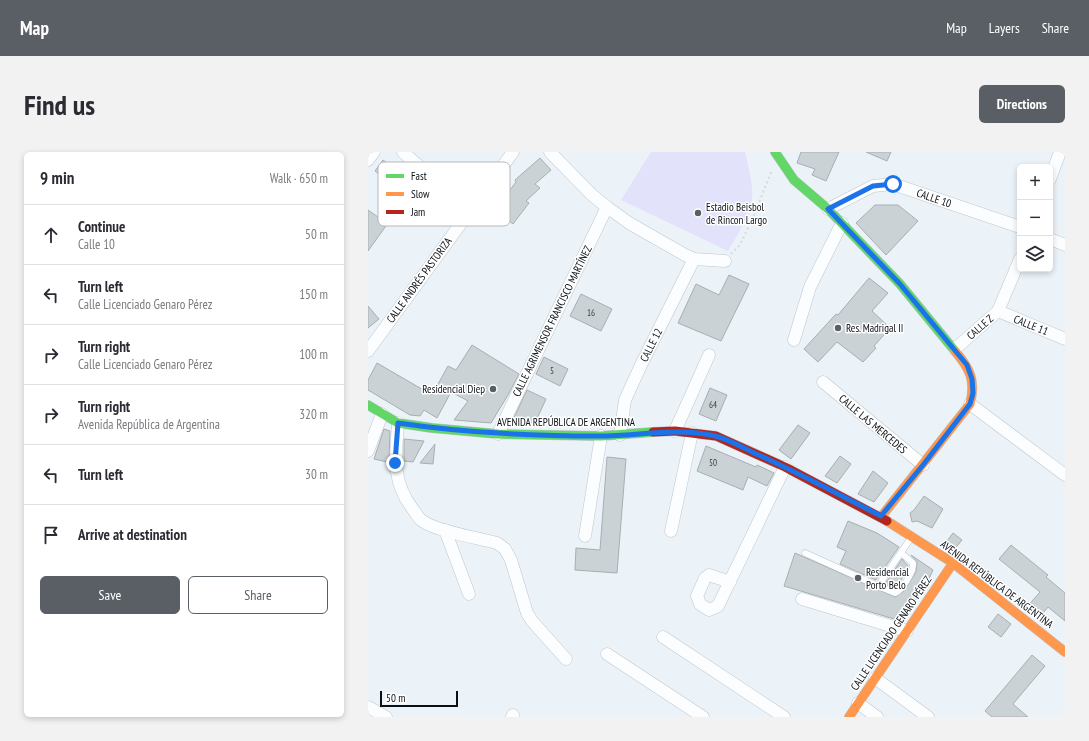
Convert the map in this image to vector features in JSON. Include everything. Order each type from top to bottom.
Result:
[{"type":"main road","points":[[776,154],[794,180],[828,209],[900,284],[955,349],[967,365],[972,379],[973,393],[970,404],[881,516]]},
{"type":"main road","name":"AVENIDA REPÚBLICA DE ARGENTINA","points":[[368,406],[398,423],[432,428],[498,434],[601,436],[675,431],[716,436],[785,467],[881,516],[952,563],[1065,652]]},
{"type":"main road","name":"CALLE LICENCIADO GENARO PÉREZ","points":[[849,717],[952,563]]},
{"type":"street","points":[[368,160],[374,152]]},
{"type":"street","points":[[403,152],[414,162]]},
{"type":"street","name":"CALLE ANDRÉS PASTORIZA","points":[[506,162],[513,152]]},
{"type":"street","points":[[550,152],[592,195],[635,227],[685,255],[694,258],[725,260]]},
{"type":"street","points":[[1053,171],[1060,152]]},
{"type":"street","name":"CALLE 10","points":[[828,209],[873,186],[893,184],[1017,227]]},
{"type":"street","name":"CALLE AGRIMENSOR FRANCISCO MARTÍNEZ","points":[[498,434],[607,207]]},
{"type":"street","points":[[794,340],[810,288],[842,223]]},
{"type":"street","name":"CALLE ANDRÉS PASTORIZA","points":[[368,351],[458,226]]},
{"type":"street","points":[[1053,240],[1065,245]]},
{"type":"street","name":"CALLE 12","points":[[620,435],[625,400],[640,365],[694,258]]},
{"type":"street","name":"CALLE Z","points":[[955,349],[998,311],[1017,266]]},
{"type":"street","name":"CALLE 11","points":[[998,311],[1065,339]]},
{"type":"street","points":[[675,431],[709,355]]},
{"type":"street","name":"CALLE LAS MERCEDES","points":[[824,382],[923,465]]},
{"type":"street","points":[[970,404],[1065,475]]},
{"type":"street","points":[[368,451],[382,414]]},
{"type":"street","points":[[398,423],[395,463],[399,484],[406,501],[421,520],[437,528],[497,543],[505,549],[511,560],[527,613],[532,621],[566,659]]},
{"type":"street","points":[[671,531],[692,433]]},
{"type":"street","points":[[585,536],[601,436]]},
{"type":"street","points":[[730,582],[785,467]]},
{"type":"street","points":[[445,530],[469,594]]},
{"type":"street","points":[[802,599],[907,631]]},
{"type":"street","points":[[663,637],[784,717]]},
{"type":"street","points":[[607,654],[703,717]]},
{"type":"street","points":[[875,678],[928,717]]},
{"type":"street","points":[[858,703],[878,717]]},
{"type":"street","points":[[368,707],[386,717]]},
{"type":"lane","points":[[878,586],[912,537]]},
{"type":"lane","points":[[805,553],[895,593],[900,591],[914,568],[914,564],[901,553]]},
{"type":"path","points":[[725,260],[740,245],[771,174],[776,154]]},
{"type":"shaded area","name":"Estadio Beisbol de Rincon Largo","points":[[651,152],[745,152],[751,182],[752,199],[739,232],[728,251],[621,200]]},
{"type":"building","points":[[801,152],[839,152],[826,181],[812,175],[815,169],[797,163]]},
{"type":"building","points":[[866,152],[891,152],[887,161]]},
{"type":"building","points":[[540,158],[551,170],[535,184],[540,188],[526,201],[529,203],[513,224],[510,222],[510,190],[516,182],[515,180]]},
{"type":"building","points":[[875,205],[898,205],[918,221],[886,255],[856,223]]},
{"type":"building","points":[[368,210],[378,217],[378,226],[386,226],[368,251]]},
{"type":"building","points":[[729,275],[749,284],[721,341],[678,323],[696,284],[719,295]]},
{"type":"building","points":[[869,278],[888,293],[872,311],[890,328],[874,346],[876,348],[863,362],[837,342],[818,362],[804,349],[836,314],[838,315]]},
{"type":"building","points":[[581,294],[612,309],[601,331],[570,316]]},
{"type":"building","points":[[368,306],[379,319],[368,328]]},
{"type":"building","points":[[472,345],[519,374],[491,423],[454,420],[468,401],[451,392],[437,418],[424,410],[420,416],[410,415],[368,390],[368,380],[377,363],[432,395],[448,366],[456,370]]},
{"type":"building","points":[[544,357],[568,369],[560,386],[536,374]]},
{"type":"building","points":[[710,388],[727,395],[716,421],[699,414]]},
{"type":"building","points":[[527,390],[546,399],[535,423],[511,424]]},
{"type":"building","points":[[798,425],[810,433],[791,459],[779,450]]},
{"type":"building","points":[[384,429],[390,431],[389,459],[387,462],[374,459]]},
{"type":"building","points":[[404,439],[424,441],[413,462],[404,461]]},
{"type":"building","points":[[435,444],[433,464],[420,463]]},
{"type":"building","points":[[706,446],[774,473],[767,486],[748,477],[743,490],[697,471]]},
{"type":"building","points":[[840,456],[851,464],[837,483],[825,476]]},
{"type":"building","points":[[607,457],[626,459],[617,573],[575,570],[576,548],[600,550]]},
{"type":"building","points":[[873,471],[888,483],[874,502],[858,494]]},
{"type":"building","points":[[924,496],[943,509],[932,528],[917,521],[912,522],[910,513]]},
{"type":"building","points":[[848,521],[877,533],[899,547],[876,580],[840,564],[846,551],[837,547]]},
{"type":"building","points":[[953,533],[962,540],[953,551],[944,545]]},
{"type":"building","points":[[1011,545],[1048,575],[1046,577],[1065,593],[1065,621],[1048,607],[1039,618],[1026,608],[1040,592],[999,559]]},
{"type":"building","points":[[795,553],[895,597],[904,591],[916,572],[917,562],[911,555],[933,570],[926,585],[901,621],[784,586]]},
{"type":"building","points":[[902,559],[908,566],[900,582],[895,588],[885,584]]},
{"type":"building","points":[[998,614],[1011,624],[1001,637],[988,627]]},
{"type":"building","points":[[1032,655],[1045,666],[1013,704],[1028,717],[992,717],[985,711]]},
{"type":"traffic: fast","points":[[775,152],[794,180],[828,209],[900,284],[955,351]]},
{"type":"traffic: fast","points":[[368,405],[398,423],[432,428],[498,434],[601,436],[653,432]]},
{"type":"traffic: slow","points":[[881,517],[970,404],[972,396],[972,381],[968,369],[955,351]]},
{"type":"traffic: slow","points":[[887,521],[953,563],[1065,652]]},
{"type":"traffic: slow","points":[[849,717],[953,563]]},
{"type":"traffic: jam","points":[[653,432],[675,431],[716,436],[785,467],[887,521]]},
{"type":"place","name":"Estadio Beisbol de Rincon Largo","points":[[698,213]]},
{"type":"place","name":"Res. Madrigal II","points":[[838,328]]},
{"type":"place","name":"Residencial Diep","points":[[493,389]]},
{"type":"place","name":"Residencial Porto Belo","points":[[858,578]]},
{"type":"route","points":[[395,463],[398,423],[432,428],[498,434],[601,436],[675,431],[716,436],[785,467],[881,516],[970,404],[973,393],[972,379],[967,365],[955,349],[900,284],[828,209],[873,186],[893,184]]}]
